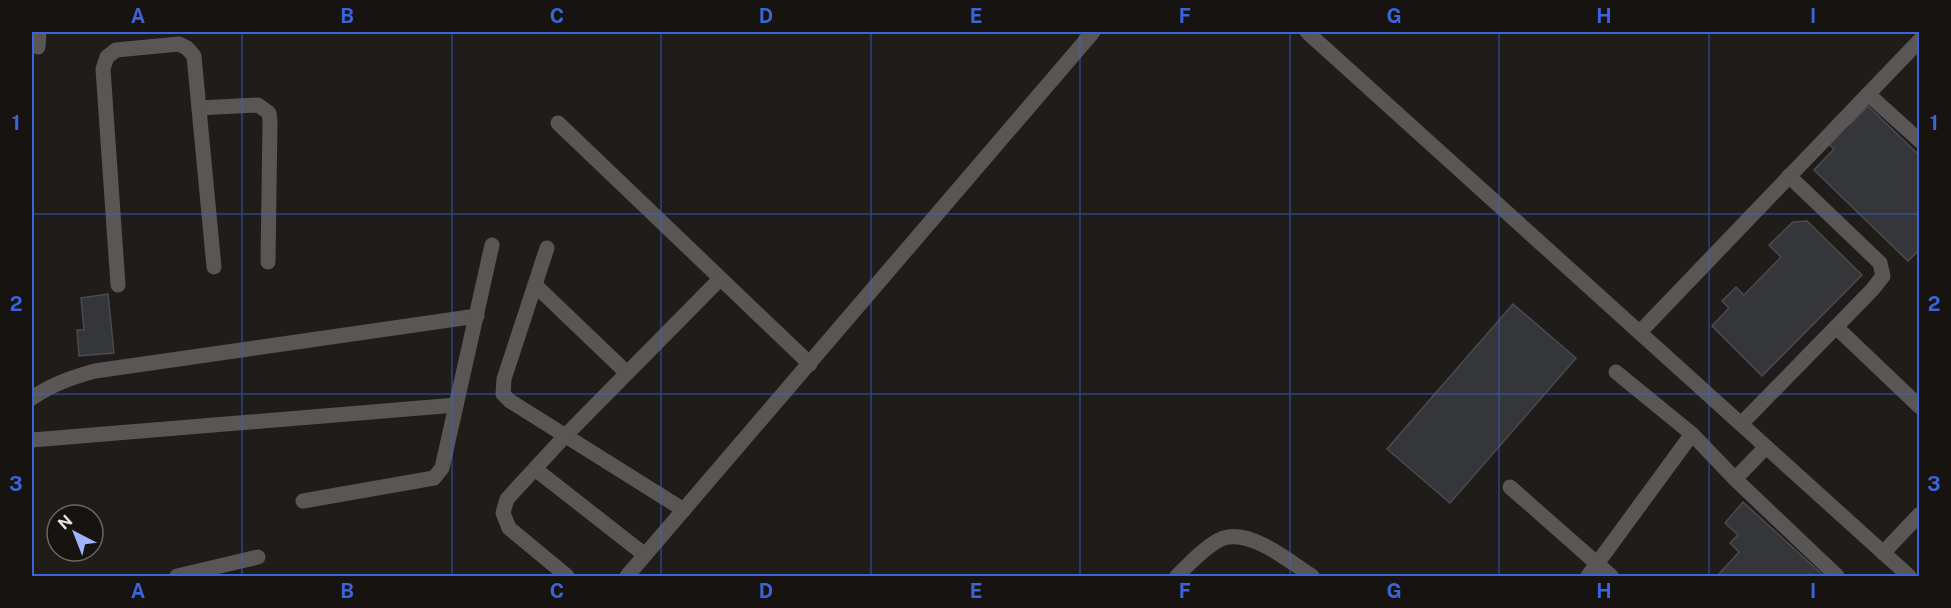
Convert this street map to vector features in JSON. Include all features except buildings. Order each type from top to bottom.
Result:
[{"type":"street","points":[[627,576],[1092,32]]},
{"type":"street","points":[[1307,32],[1909,576]]},
{"type":"street","points":[[118,285],[103,69],[107,57],[116,50],[168,38],[187,48],[194,56],[214,267]]},
{"type":"street","points":[[1640,332],[1920,40]]},
{"type":"street","points":[[1868,94],[1920,141]]},
{"type":"street","points":[[199,108],[258,105],[269,113],[268,262]]},
{"type":"street","points":[[558,123],[810,364]]},
{"type":"street","points":[[1741,424],[1883,276],[1880,263],[1789,176]]},
{"type":"street","points":[[303,501],[434,478],[442,468],[492,245]]},
{"type":"street","points":[[547,248],[504,379],[503,394],[510,401],[684,510]]},
{"type":"street","points":[[567,576],[509,528],[503,513],[507,499],[565,436],[720,279]]},
{"type":"street","points":[[535,285],[627,373]]},
{"type":"street","points":[[32,398],[47,387],[95,371],[477,316]]},
{"type":"street","points":[[1836,327],[1920,407]]},
{"type":"street","points":[[1616,372],[1692,434],[1735,479],[1837,576]]},
{"type":"street","points":[[32,441],[456,405]]},
{"type":"street","points":[[1588,576],[1692,434]]},
{"type":"street","points":[[1735,479],[1766,447]]},
{"type":"street","points":[[535,469],[645,555]]},
{"type":"street","points":[[1510,487],[1611,576]]},
{"type":"street","points":[[1883,553],[1920,514]]},
{"type":"street","points":[[1177,576],[1198,555],[1226,537],[1245,537],[1271,550],[1312,576]]},
{"type":"street","points":[[177,576],[258,557]]}]
